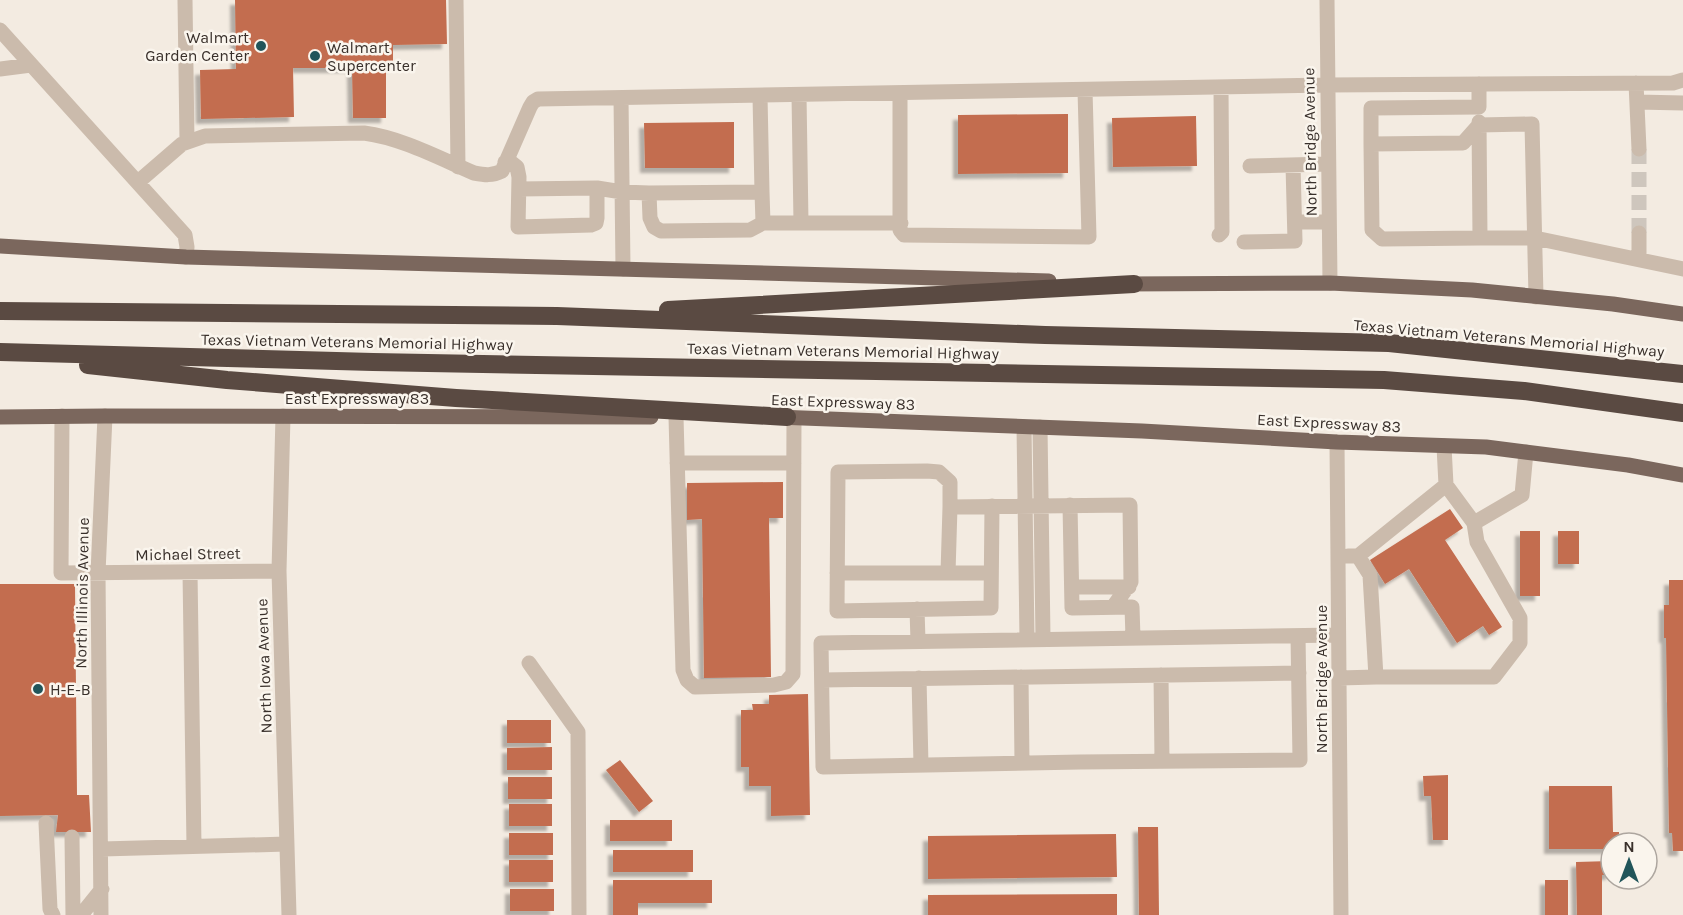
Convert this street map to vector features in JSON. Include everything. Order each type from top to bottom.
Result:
[{"type":"highway","points":[[557,316],[1134,284]]},
{"type":"highway","name":"Texas Vietnam Veterans Memorial Highway","points":[[0,311],[557,316],[1045,335],[1389,343],[1683,374]]},
{"type":"highway","points":[[0,354],[239,381],[456,398],[790,418]]},
{"type":"highway","name":"Texas Vietnam Veterans Memorial Highway","points":[[0,354],[1384,380],[1524,391],[1683,413]]},
{"type":"main road","points":[[0,246],[186,256],[1134,284],[1330,283],[1472,291],[1613,304],[1683,314]]},
{"type":"main road","name":"East Expressway 83","points":[[0,417],[790,418],[1486,447],[1628,465],[1683,476]]},
{"type":"street","points":[[185,0],[187,141]]},
{"type":"street","points":[[456,0],[458,166]]},
{"type":"street","name":"North Bridge Avenue","points":[[1327,0],[1330,283]]},
{"type":"street","points":[[0,30],[185,235],[188,247],[186,256]]},
{"type":"street","points":[[0,69],[31,65]]},
{"type":"street","points":[[138,182],[173,150],[187,141],[205,136],[364,133],[400,142],[474,173],[494,175],[501,171],[530,107],[538,99],[1680,81],[1683,108]]},
{"type":"street","points":[[1636,83],[1639,149]]},
{"type":"street","points":[[1479,84],[1480,238]]},
{"type":"street","points":[[1219,235],[1222,232],[1221,87]]},
{"type":"street","points":[[900,93],[900,230],[904,235],[1089,237],[1085,90]]},
{"type":"street","points":[[799,95],[801,223]]},
{"type":"street","points":[[760,96],[763,223]]},
{"type":"street","points":[[621,98],[623,269]]},
{"type":"street","points":[[1637,102],[1683,103]]},
{"type":"street","points":[[1479,106],[1371,108],[1372,230],[1382,239],[1534,238],[1683,268]]},
{"type":"street","points":[[1371,144],[1463,143],[1479,125],[1532,124],[1536,297]]},
{"type":"street","points":[[506,162],[517,167],[518,227],[585,226],[596,223],[597,188]]},
{"type":"street","points":[[1244,242],[1295,241],[1293,165]]},
{"type":"street","points":[[1250,166],[1328,165]]},
{"type":"street","points":[[519,189],[597,188],[649,193],[762,192]]},
{"type":"street","points":[[649,193],[650,218],[654,228],[661,231],[750,230],[763,223],[901,223]]},
{"type":"street","points":[[1295,222],[1329,222]]},
{"type":"street","points":[[1639,233],[1639,258]]},
{"type":"street","name":"Michael Street","points":[[62,416],[61,573],[279,571]]},
{"type":"street","name":"North Illinois Avenue","points":[[101,915],[98,573],[105,416]]},
{"type":"street","name":"North Iowa Avenue","points":[[283,416],[279,571],[289,915]]},
{"type":"street","points":[[676,417],[683,670],[687,680],[695,687],[774,685],[786,682],[793,674],[794,463],[790,418]]},
{"type":"street","points":[[1024,427],[1027,639]]},
{"type":"street","points":[[1040,428],[1042,639]]},
{"type":"street","name":"North Bridge Avenue","points":[[1337,442],[1341,915]]},
{"type":"street","points":[[1339,678],[1494,677],[1520,643],[1520,618],[1477,543],[1474,524],[1446,485],[1444,446]]},
{"type":"street","points":[[1474,524],[1522,495],[1526,452]]},
{"type":"street","points":[[677,463],[794,463]]},
{"type":"street","points":[[948,573],[950,482],[939,472],[838,472],[837,611],[991,608],[992,506]]},
{"type":"street","points":[[1338,556],[1358,556],[1446,485]]},
{"type":"street","points":[[1070,505],[1072,608],[1132,607],[1133,638]]},
{"type":"street","points":[[950,507],[1130,505],[1131,582],[1113,607]]},
{"type":"street","points":[[1358,556],[1370,576],[1376,677]]},
{"type":"street","points":[[190,572],[194,846]]},
{"type":"street","points":[[837,573],[991,573]]},
{"type":"street","points":[[1072,587],[1129,587]]},
{"type":"street","points":[[917,609],[918,641]]},
{"type":"street","points":[[1298,636],[1300,760],[823,767],[821,643],[1338,635]]},
{"type":"street","points":[[529,663],[578,732],[579,915]]},
{"type":"street","points":[[822,680],[1299,673]]},
{"type":"street","points":[[1161,675],[1162,761]]},
{"type":"street","points":[[1021,677],[1022,763]]},
{"type":"street","points":[[919,678],[921,765]]},
{"type":"street","points":[[46,823],[50,909],[53,915]]},
{"type":"street","points":[[72,837],[73,915]]},
{"type":"street","points":[[102,849],[287,844]]},
{"type":"street","points":[[81,915],[102,889]]},
{"type":"building","name":"Walmart Supercenter","points":[[235,0],[446,0],[447,44],[393,45],[393,67],[386,67],[386,118],[353,118],[352,68],[293,68],[294,117],[201,119],[200,70],[236,69]]},
{"type":"building","points":[[1068,114],[1068,173],[958,174],[958,115]]},
{"type":"building","points":[[1196,116],[1197,166],[1113,167],[1112,118]]},
{"type":"building","points":[[734,122],[734,168],[645,168],[644,123]]},
{"type":"building","points":[[783,482],[783,518],[769,518],[771,677],[704,678],[702,519],[687,520],[687,483]]},
{"type":"building","points":[[1450,509],[1463,528],[1445,540],[1502,627],[1489,635],[1483,626],[1457,643],[1409,569],[1385,584],[1370,560]]},
{"type":"building","points":[[1520,531],[1540,531],[1540,596],[1520,596]]},
{"type":"building","points":[[1558,531],[1579,531],[1579,564],[1558,564]]},
{"type":"building","points":[[1669,580],[1683,580],[1683,851],[1673,851],[1672,833],[1669,833],[1664,605],[1669,605]]},
{"type":"building","name":"H-E-B","points":[[0,584],[75,584],[77,795],[89,795],[91,832],[56,832],[58,815],[0,816]]},
{"type":"building","points":[[808,694],[810,815],[771,816],[771,786],[749,786],[749,767],[741,767],[741,710],[753,710],[752,704],[769,704],[769,695]]},
{"type":"building","points":[[507,720],[551,720],[551,743],[507,743]]},
{"type":"building","points":[[552,747],[552,770],[507,770],[507,748]]},
{"type":"building","points":[[620,760],[653,801],[639,812],[606,770]]},
{"type":"building","points":[[1448,775],[1448,840],[1433,840],[1431,796],[1424,796],[1423,776]]},
{"type":"building","points":[[508,777],[552,777],[552,799],[508,799]]},
{"type":"building","points":[[1549,786],[1612,786],[1613,831],[1599,831],[1599,849],[1549,849]]},
{"type":"building","points":[[509,804],[552,804],[552,826],[509,826]]},
{"type":"building","points":[[610,820],[672,820],[672,841],[610,841]]},
{"type":"building","points":[[1138,827],[1158,827],[1159,915],[1139,915]]},
{"type":"building","points":[[509,833],[553,833],[553,855],[509,855]]},
{"type":"building","points":[[1116,834],[1117,877],[928,879],[928,836]]},
{"type":"building","points":[[613,850],[693,850],[693,872],[613,872]]},
{"type":"building","points":[[509,860],[553,860],[553,882],[509,882]]},
{"type":"building","points":[[1599,861],[1602,915],[1577,915],[1576,862]]},
{"type":"building","points":[[613,880],[712,880],[712,903],[638,903],[638,915],[613,915]]},
{"type":"building","points":[[1545,880],[1568,880],[1568,915],[1545,915]]},
{"type":"building","points":[[510,889],[554,889],[554,911],[510,911]]},
{"type":"building","points":[[1117,894],[1117,915],[928,915],[928,895]]},
{"type":"tunnel","points":[[1639,149],[1639,233]]},
{"type":"place","name":"Walmart Garden Center","points":[[261,46]]},
{"type":"place","name":"Walmart Supercenter","points":[[315,56]]},
{"type":"place","name":"H-E-B","points":[[38,689]]}]
